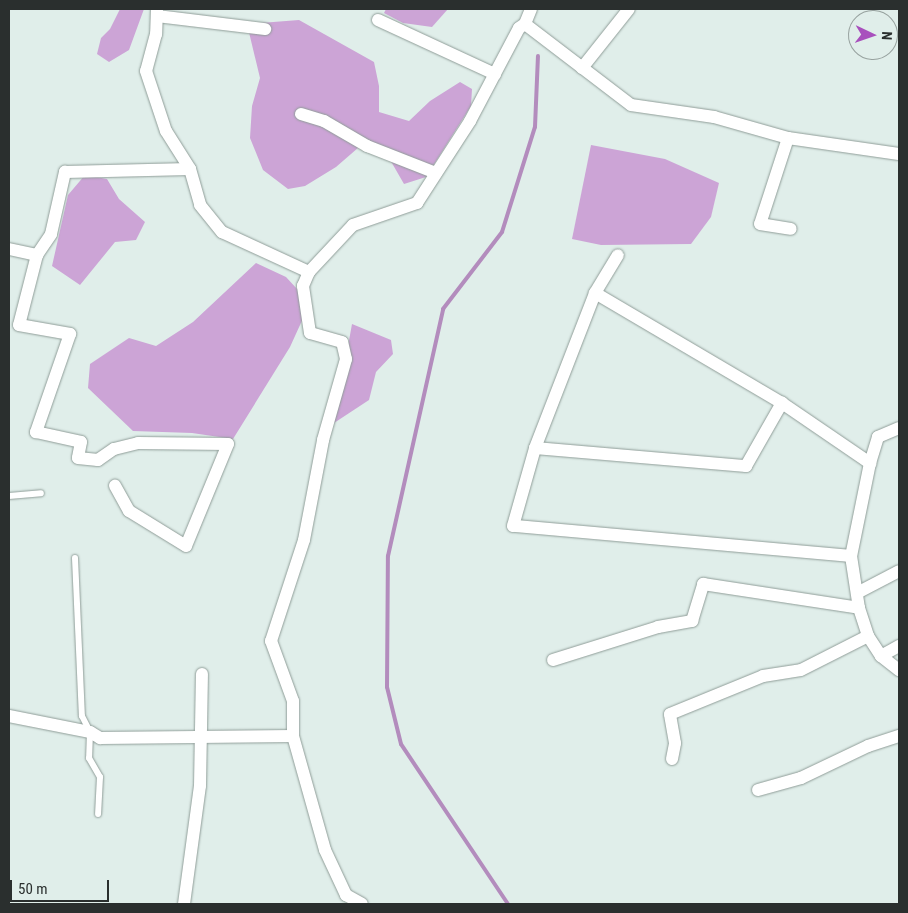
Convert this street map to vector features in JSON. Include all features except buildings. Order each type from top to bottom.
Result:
[{"type":"street","points":[[362,904],[346,896],[325,850],[294,736],[293,701],[271,641],[304,540],[323,440],[346,359],[342,342],[310,333],[303,286],[309,272],[353,225],[417,203],[470,121],[519,28],[525,24],[531,9]]},
{"type":"street","points":[[582,68],[629,9]]},
{"type":"street","points":[[265,29],[157,12],[146,71],[166,131],[190,169],[200,205],[222,232],[309,272]]},
{"type":"street","points":[[378,20],[494,74]]},
{"type":"street","points":[[525,24],[631,105],[714,117],[788,138],[899,154]]},
{"type":"street","points":[[301,114],[324,120],[367,146],[436,173]]},
{"type":"street","points":[[788,138],[760,224],[791,229]]},
{"type":"street","points":[[115,486],[129,511],[186,546],[228,444],[138,443],[114,449],[98,460],[78,458],[81,442],[36,432],[70,334],[19,325],[37,255],[52,234],[66,172],[190,169]]},
{"type":"street","points":[[9,249],[37,255]]},
{"type":"street","points":[[618,255],[595,293],[535,448],[513,526],[851,556]]},
{"type":"street","points":[[595,293],[782,403],[870,464]]},
{"type":"street","points":[[535,448],[746,466],[782,403]]},
{"type":"street","points":[[899,428],[878,437],[870,464],[851,556],[856,594],[868,636],[881,656],[899,670]]},
{"type":"street","points":[[856,594],[899,571]]},
{"type":"street","points":[[553,660],[658,627],[692,621],[703,584],[859,608]]},
{"type":"street","points":[[672,759],[675,743],[670,714],[763,676],[801,670],[868,636]]},
{"type":"street","points":[[881,656],[899,646]]},
{"type":"street","points":[[184,904],[200,786],[198,737],[202,674]]},
{"type":"street","points":[[9,716],[90,732],[100,738],[294,736]]},
{"type":"street","points":[[758,790],[801,778],[868,746],[899,736]]},
{"type":"lane","points":[[9,496],[41,494]]},
{"type":"lane","points":[[75,558],[82,716],[90,732],[89,758],[100,777],[98,814]]},
{"type":"shaded area","points":[[120,9],[144,9],[129,50],[109,62],[97,54],[101,38],[110,29]]},
{"type":"shaded area","points":[[386,9],[448,9],[432,27],[403,23],[384,13]]},
{"type":"shaded area","points":[[299,20],[374,62],[379,86],[379,112],[409,121],[430,101],[460,82],[472,89],[471,106],[426,177],[404,184],[385,151],[366,141],[336,167],[305,186],[288,189],[263,170],[250,138],[252,106],[260,78],[247,24]]},
{"type":"shaded area","points":[[591,145],[665,159],[719,183],[711,217],[691,244],[601,245],[572,239]]},
{"type":"shaded area","points":[[85,175],[107,179],[119,199],[145,222],[136,240],[115,242],[80,285],[52,266],[68,195]]},
{"type":"shaded area","points":[[256,263],[286,277],[310,303],[290,347],[233,439],[192,433],[133,431],[88,388],[90,364],[129,338],[156,346],[193,322]]},
{"type":"shaded area","points":[[352,324],[391,340],[393,354],[376,372],[369,400],[334,423]]},
{"type":"waterway","points":[[508,904],[401,744],[387,687],[388,556],[443,309],[502,232],[535,127],[538,56]]}]
